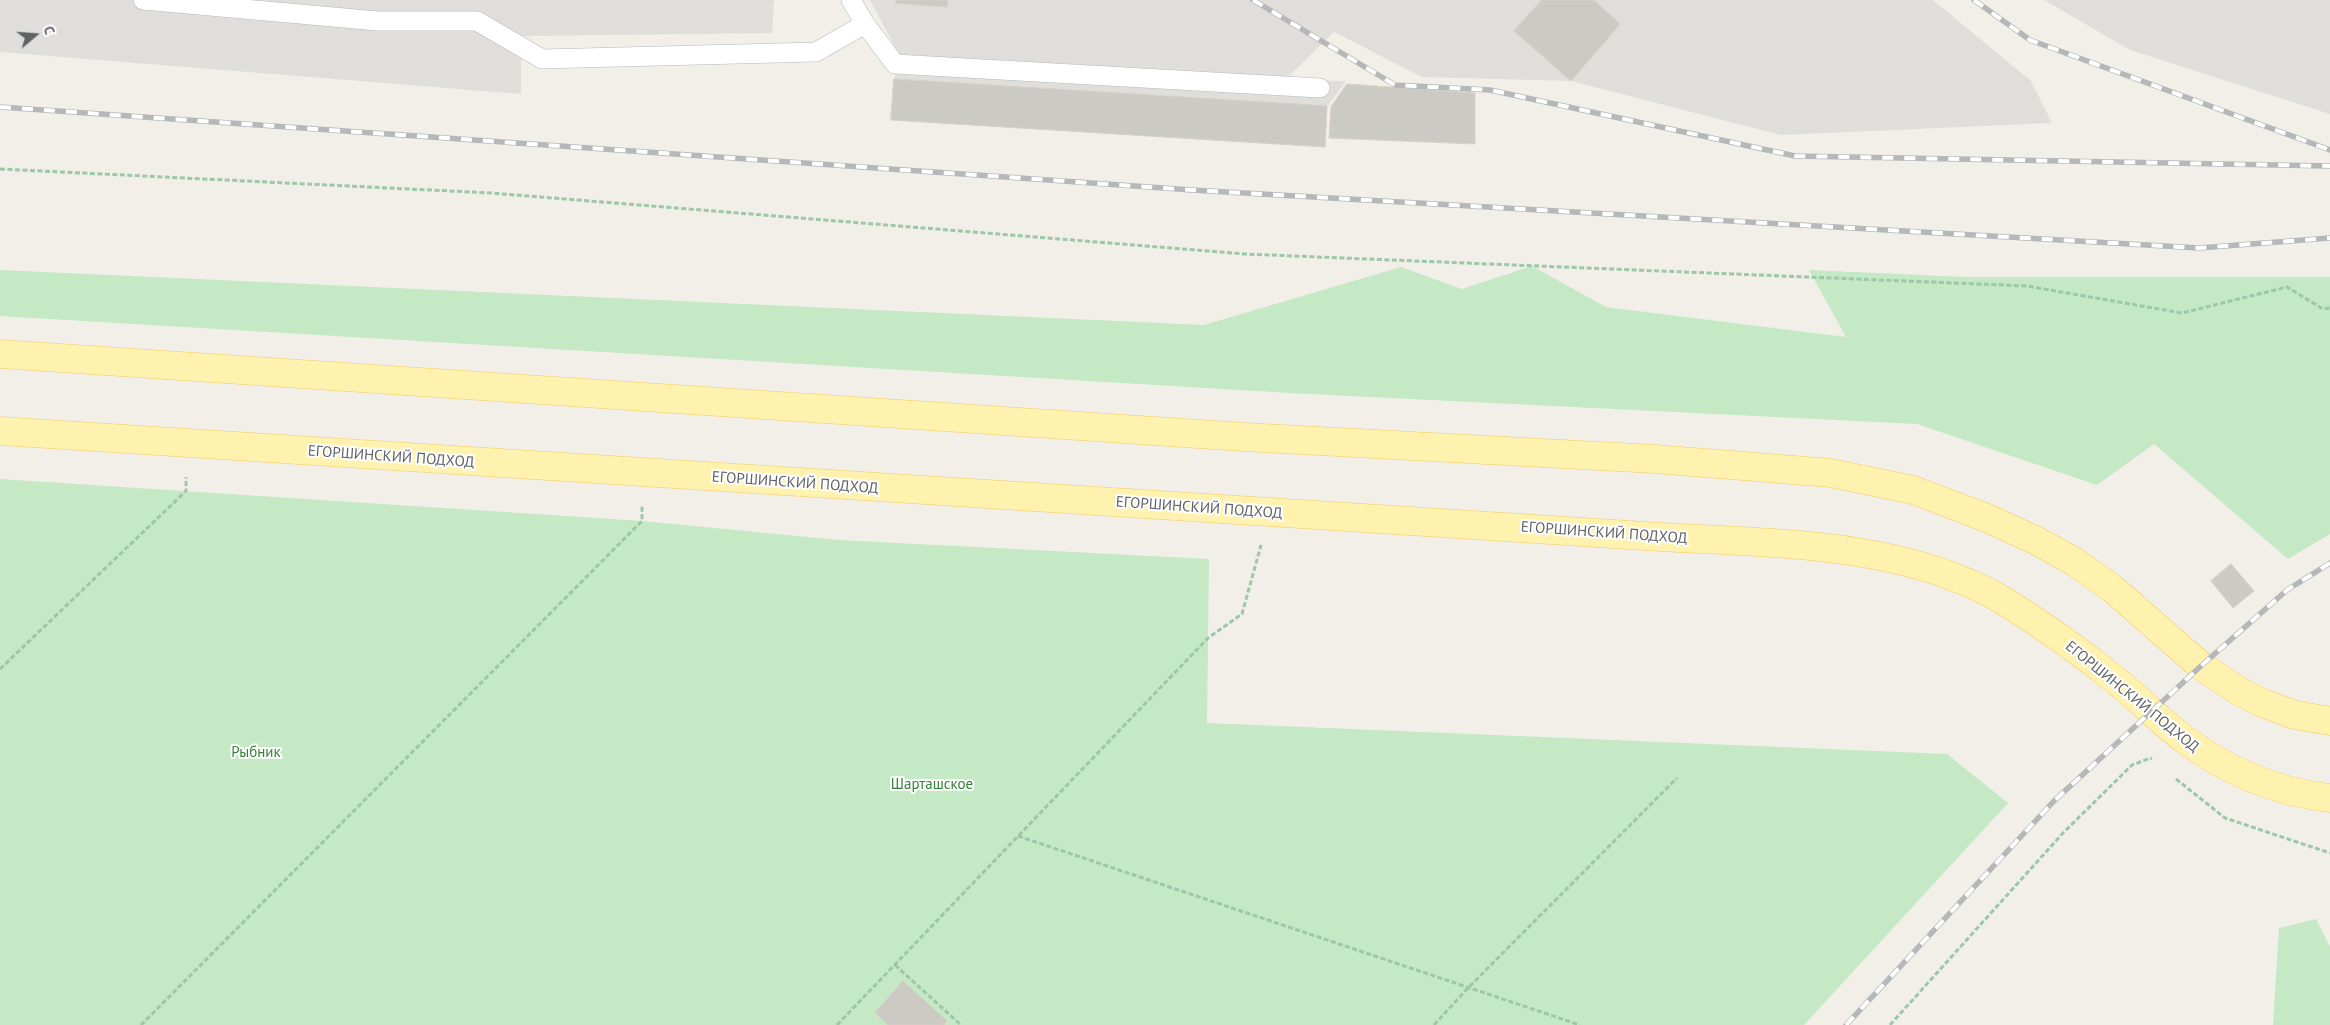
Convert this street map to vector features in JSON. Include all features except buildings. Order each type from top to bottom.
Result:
[{"type":"main road","points":[[0,354],[1244,437],[1655,459],[1831,473],[1874,480],[1913,490],[1987,518],[2037,541],[2075,562],[2114,589],[2201,666],[2239,690],[2262,703],[2295,715],[2330,722]]},
{"type":"main road","name":"ЕГОРШИНСКИЙ ПОДХОД","points":[[0,431],[1812,547],[1883,557],[1917,564],[1947,574],[2003,601],[2113,678],[2183,738],[2232,770],[2299,795],[2330,798]]},
{"type":"lane","points":[[143,0],[378,21],[477,21],[542,59],[816,52],[865,24]]},
{"type":"lane","points":[[851,0],[865,24],[895,64],[1320,88]]},
{"type":"path","points":[[0,169],[491,193],[1245,254],[2027,286],[2182,313],[2287,286],[2323,309],[2330,308]]},
{"type":"path","points":[[0,670],[186,491],[186,444]]},
{"type":"path","points":[[141,1025],[642,521],[642,473]]},
{"type":"path","points":[[837,1025],[1208,638],[1242,614],[1270,513]]},
{"type":"path","points":[[1890,1025],[2042,857],[2118,778],[2132,765],[2150,758],[2158,764]]},
{"type":"path","points":[[2173,776],[2225,818],[2330,853]]},
{"type":"path","points":[[1434,1025],[1677,778]]},
{"type":"path","points":[[1018,836],[1468,989],[1580,1025]]},
{"type":"path","points":[[895,965],[961,1025]]},
{"type":"shaded area","points":[[0,0],[774,0],[772,33],[521,36],[521,94],[0,52]]},
{"type":"shaded area","points":[[870,0],[1933,0],[2031,81],[2052,123],[1781,135],[1571,81],[1422,77],[1334,32],[1285,80],[1346,81],[1327,107],[1325,147],[891,120],[894,79],[900,56]]},
{"type":"shaded area","points":[[2044,0],[2330,0],[2330,114],[2130,50]]},
{"type":"green space","points":[[1532,266],[1606,307],[1846,337],[1809,270],[1965,277],[2330,277],[2330,534],[2288,559],[2154,444],[2097,485],[1917,424],[1290,393],[0,316],[0,270],[1204,325],[1401,267],[1462,289]]},
{"type":"green space","name":"Шарташское","points":[[0,479],[642,521],[839,540],[1209,559],[1207,723],[1947,754],[2008,803],[1804,1025],[0,1025]]},
{"type":"green space","points":[[2316,919],[2330,947],[2330,1025],[2273,1025],[2279,928]]},
{"type":"railway","points":[[1253,0],[1395,85],[1490,90],[1795,156],[2330,166]]},
{"type":"railway","points":[[1974,0],[2030,40],[2330,150]]},
{"type":"railway","points":[[0,107],[1192,190],[2199,248],[2330,238]]},
{"type":"railway","points":[[1846,1025],[2054,801],[2287,590],[2330,563]]},
{"type":"park label","name":"Рыбник","points":[[256,753]]}]
